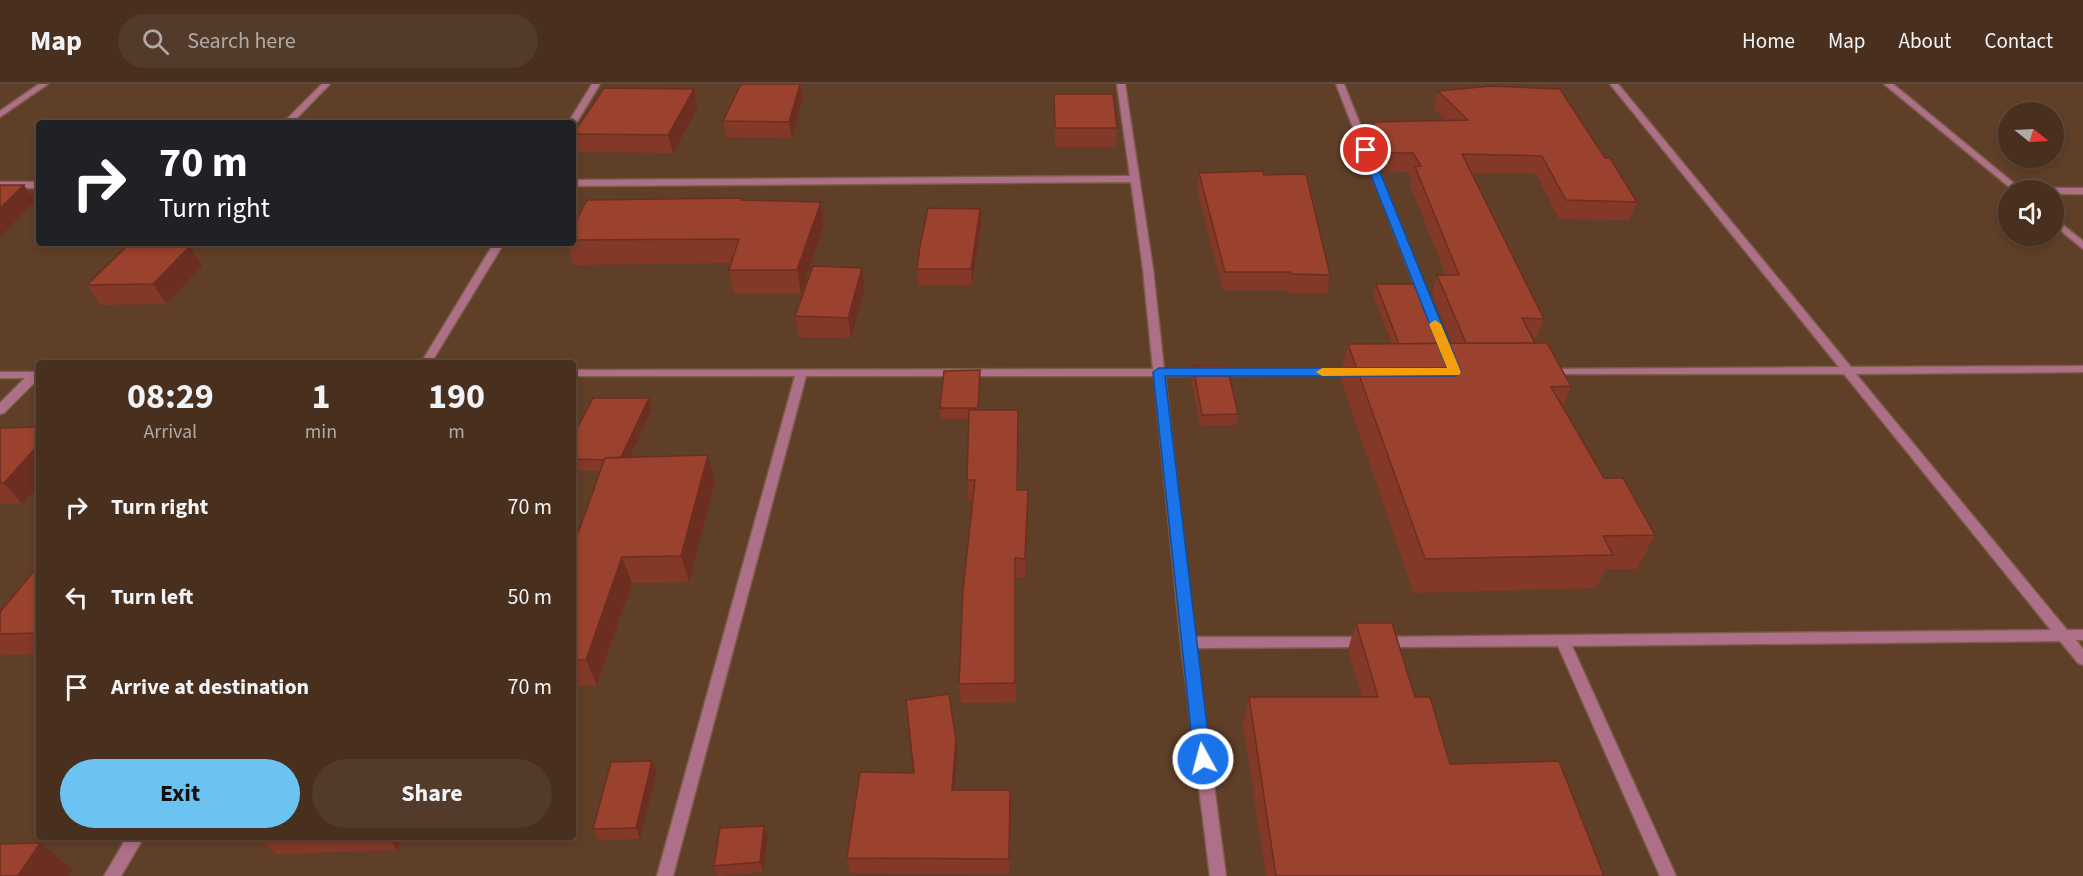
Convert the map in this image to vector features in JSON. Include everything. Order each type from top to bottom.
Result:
[{"type":"street","points":[[0,115],[44,84]]},
{"type":"street","points":[[290,120],[326,84]]},
{"type":"street","points":[[574,120],[596,84]]},
{"type":"street","points":[[1121,84],[1148,269],[1188,643],[1218,876]]},
{"type":"street","points":[[1340,84],[1428,306]]},
{"type":"street","points":[[1614,84],[2083,659]]},
{"type":"street","points":[[1888,84],[2006,180]]},
{"type":"street","points":[[576,183],[1134,179]]},
{"type":"street","points":[[0,185],[36,185]]},
{"type":"street","points":[[2064,191],[2083,191]]},
{"type":"street","points":[[2064,230],[2083,246]]},
{"type":"street","points":[[428,360],[497,246]]},
{"type":"street","points":[[1538,372],[2083,369]]},
{"type":"street","points":[[576,373],[1372,372]]},
{"type":"street","points":[[666,876],[801,373]]},
{"type":"street","points":[[0,375],[36,375]]},
{"type":"street","points":[[0,410],[36,376]]},
{"type":"street","points":[[1188,643],[2083,635]]},
{"type":"street","points":[[1563,641],[1668,876]]},
{"type":"street","points":[[112,876],[134,840]]},
{"type":"building","points":[[741,84],[800,84],[789,122],[723,121]]},
{"type":"building","points":[[1491,86],[1560,89],[1605,158],[1610,158],[1637,202],[1566,200],[1542,156],[1462,154],[1544,319],[1522,318],[1535,343],[1466,343],[1437,275],[1459,275],[1415,167],[1421,166],[1413,153],[1386,153],[1373,122],[1468,120],[1438,91]]},
{"type":"building","points":[[604,88],[694,89],[668,135],[576,134],[576,130]]},
{"type":"building","points":[[1054,94],[1113,94],[1117,128],[1055,128]]},
{"type":"building","points":[[1263,171],[1264,175],[1306,174],[1330,275],[1291,274],[1290,272],[1225,272],[1199,173]]},
{"type":"building","points":[[0,185],[24,185],[0,208]]},
{"type":"building","points":[[742,198],[741,200],[821,202],[797,270],[729,270],[739,239],[576,240],[576,221],[587,200]]},
{"type":"building","points":[[928,208],[980,209],[971,269],[917,269]]},
{"type":"building","points":[[127,246],[190,246],[153,284],[87,285]]},
{"type":"building","points":[[813,266],[862,268],[848,318],[795,316]]},
{"type":"building","points":[[1376,284],[1420,284],[1444,343],[1399,344]]},
{"type":"building","points":[[1547,343],[1571,386],[1551,387],[1604,478],[1623,478],[1655,535],[1603,536],[1613,555],[1425,559],[1348,344]]},
{"type":"building","points":[[1193,366],[1227,366],[1238,414],[1202,415]]},
{"type":"building","points":[[980,370],[978,408],[940,408],[944,371]]},
{"type":"building","points":[[593,398],[649,398],[621,457],[604,460],[576,459],[576,430]]},
{"type":"building","points":[[969,410],[1018,410],[1017,490],[1028,490],[1025,559],[1015,558],[1015,683],[959,684],[963,590],[975,480],[967,480]]},
{"type":"building","points":[[36,427],[36,447],[4,483],[0,483],[0,428]]},
{"type":"building","points":[[708,455],[681,556],[622,557],[586,660],[576,660],[576,539],[605,458]]},
{"type":"building","points":[[36,569],[36,633],[0,634],[0,612]]},
{"type":"building","points":[[1356,623],[1392,623],[1415,697],[1430,697],[1450,764],[1559,761],[1604,876],[1276,876],[1249,697],[1378,697]]},
{"type":"building","points":[[949,694],[956,741],[952,790],[1010,790],[1009,859],[847,858],[860,772],[914,773],[906,700]]},
{"type":"building","points":[[652,761],[636,828],[593,829],[611,762]]},
{"type":"building","points":[[764,826],[760,862],[714,866],[720,828]]},
{"type":"building","points":[[40,843],[18,876],[0,876],[0,844]]},
{"type":"slow traffic","points":[[1322,372],[1455,372],[1435,324]]},
{"type":"route","points":[[1203,759],[1159,372],[1455,372],[1366,150]]}]
